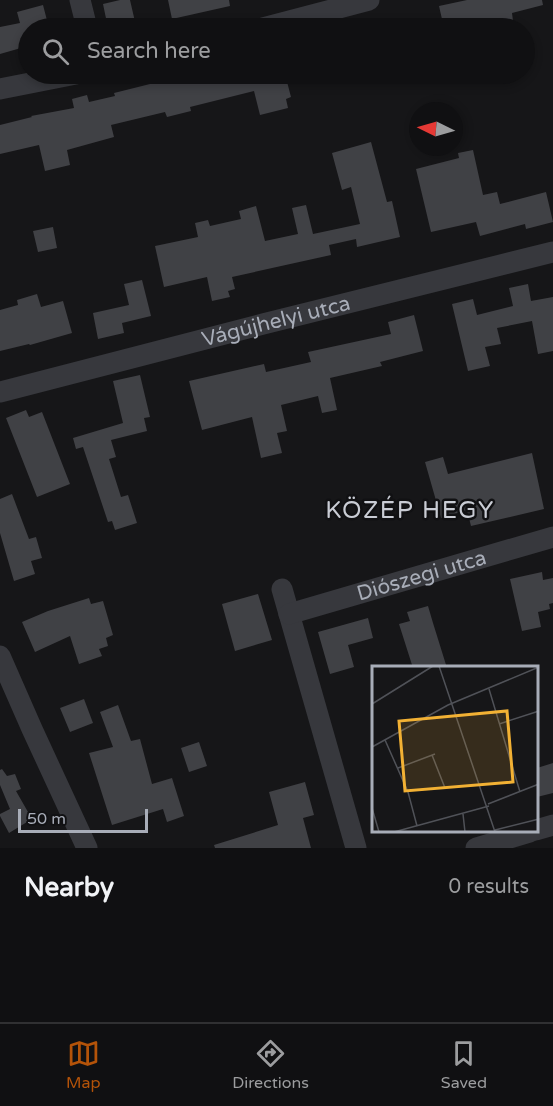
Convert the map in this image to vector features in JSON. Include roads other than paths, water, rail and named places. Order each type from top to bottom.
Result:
[{"type":"street","points":[[80,0],[84,18]]},
{"type":"street","points":[[301,18],[369,0]]},
{"type":"street","points":[[0,89],[25,84]]},
{"type":"street","name":"Vágújhelyi utca","points":[[0,392],[553,252]]},
{"type":"street","name":"Diószegi utca","points":[[289,614],[553,537]]},
{"type":"street","points":[[282,589],[356,848]]},
{"type":"street","points":[[0,656],[87,848]]},
{"type":"street","points":[[538,830],[553,825]]},
{"type":"street","points":[[476,848],[524,833]]},
{"type":"district","name":"KÖZÉP HEGY","points":[[410,510]]}]
